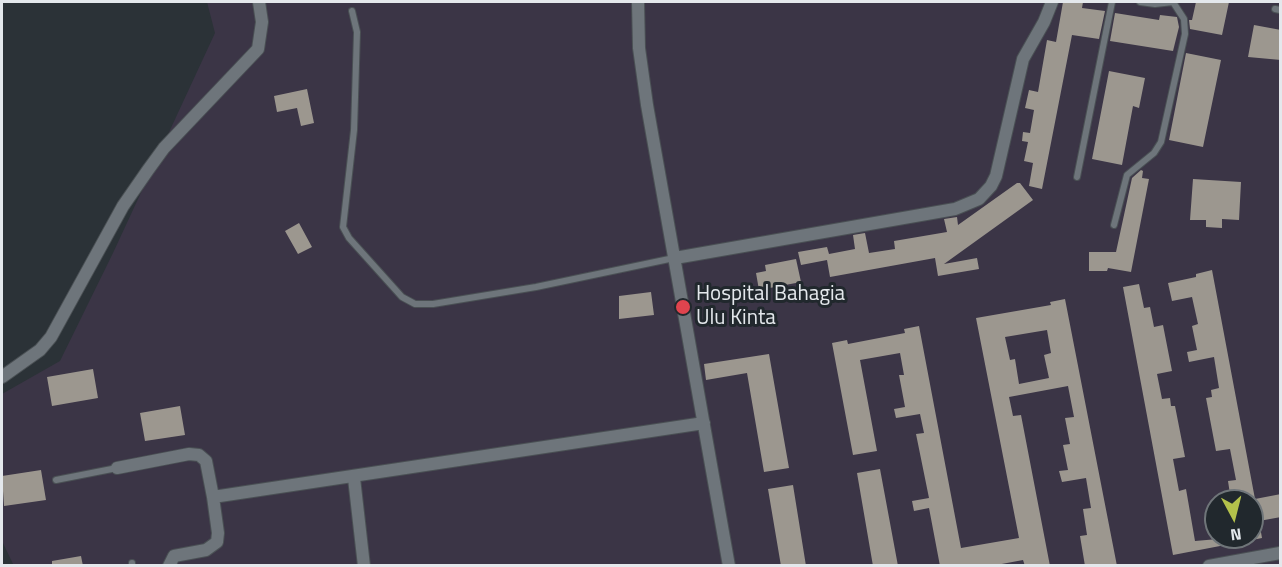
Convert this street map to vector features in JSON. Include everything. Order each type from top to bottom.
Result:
[{"type":"street","points":[[2,377],[40,350],[51,338],[123,206],[148,170],[164,148],[258,49],[262,22],[259,2]]},
{"type":"street","points":[[638,2],[638,28],[647,105],[729,566]]},
{"type":"street","points":[[675,258],[955,209],[979,199],[991,186],[996,176],[1023,59],[1044,22],[1052,2]]},
{"type":"street","points":[[213,497],[354,478],[704,423]]},
{"type":"street","points":[[117,468],[189,454],[199,455],[206,461],[218,532],[217,542],[210,548],[174,556],[169,566]]},
{"type":"street","points":[[354,478],[364,566]]},
{"type":"street","points":[[1209,566],[1281,553]]},
{"type":"lane","points":[[1077,177],[1112,2]]},
{"type":"lane","points":[[1114,225],[1127,175],[1154,153],[1161,142],[1185,34],[1184,19],[1173,2],[1155,4],[1140,2]]},
{"type":"lane","points":[[352,11],[357,32],[354,130],[343,227],[349,238],[402,297],[415,304],[434,304],[536,287],[675,258]]},
{"type":"lane","points":[[56,480],[117,468]]},
{"type":"shaded area","name":"Hospital Bahagia Ulu Kinta","points":[[207,2],[1280,2],[1280,565],[14,566],[2,541],[2,394],[60,361],[215,33]]},
{"type":"building","points":[[1063,2],[1083,2],[1082,8],[1105,11],[1099,39],[1072,35],[1042,189],[1029,186],[1033,163],[1024,161],[1028,142],[1022,141],[1023,132],[1030,133],[1034,110],[1025,108],[1029,90],[1038,92],[1047,40],[1056,42]]},
{"type":"building","points":[[1196,2],[1229,2],[1222,35],[1190,29],[1189,20],[1192,20]]},
{"type":"building","points":[[1115,13],[1159,20],[1160,15],[1177,17],[1179,27],[1173,51],[1110,41]]},
{"type":"building","points":[[1254,25],[1281,30],[1281,60],[1248,57]]},
{"type":"building","points":[[1186,53],[1221,60],[1203,147],[1169,140]]},
{"type":"building","points":[[1109,71],[1145,78],[1139,108],[1133,106],[1122,165],[1092,159]]},
{"type":"building","points":[[307,89],[314,123],[301,126],[297,108],[277,112],[274,96]]},
{"type":"building","points":[[1141,170],[1143,171],[1142,178],[1149,179],[1131,272],[1108,268],[1107,271],[1089,271],[1089,252],[1116,252],[1132,178]]},
{"type":"building","points":[[1193,179],[1241,182],[1239,220],[1222,219],[1222,228],[1206,227],[1206,220],[1190,220]]},
{"type":"building","points":[[1020,183],[1033,200],[944,264],[977,258],[979,269],[938,276],[935,258],[830,277],[827,260],[801,265],[798,252],[827,247],[829,254],[855,249],[853,235],[865,233],[869,253],[895,249],[894,241],[947,232],[944,219],[957,217],[958,225]]},
{"type":"building","points":[[299,223],[312,247],[298,254],[285,231]]},
{"type":"building","points":[[796,259],[801,282],[759,290],[756,273],[766,271],[765,265]]},
{"type":"building","points":[[1212,270],[1253,489],[1229,489],[1228,481],[1236,480],[1230,449],[1216,451],[1206,398],[1212,397],[1211,390],[1219,388],[1214,357],[1189,362],[1187,352],[1197,350],[1192,326],[1198,324],[1192,297],[1172,301],[1168,283],[1196,277],[1196,274]]},
{"type":"building","points":[[1139,284],[1144,308],[1150,307],[1154,327],[1163,325],[1172,371],[1157,374],[1162,399],[1170,398],[1171,406],[1175,406],[1185,457],[1173,459],[1179,491],[1186,489],[1195,541],[1204,540],[1204,549],[1173,555],[1123,287]]},
{"type":"building","points":[[651,292],[654,315],[619,319],[619,296]]},
{"type":"building","points":[[1065,299],[1117,566],[1085,566],[1080,536],[1087,535],[1083,509],[1091,508],[1086,478],[1062,482],[1059,471],[1068,470],[1063,445],[1070,444],[1065,418],[1074,417],[1068,386],[1009,397],[1013,416],[1021,415],[1050,566],[1025,566],[1023,560],[991,566],[940,566],[929,508],[914,511],[912,501],[929,498],[916,434],[924,433],[920,414],[896,418],[894,409],[905,407],[899,375],[904,375],[900,353],[860,360],[877,451],[853,455],[832,343],[847,340],[848,344],[905,333],[904,329],[919,326],[961,548],[1019,538],[976,318],[1051,305],[1050,302]],"holes":[[[1047,330],[1051,353],[1044,355],[1049,378],[1019,384],[1015,359],[1010,360],[1005,337]]]},
{"type":"building","points":[[769,354],[789,468],[764,472],[747,373],[706,380],[704,364]]},
{"type":"building","points":[[93,369],[98,398],[52,406],[47,377]]},
{"type":"building","points":[[180,406],[185,435],[145,441],[140,413]]},
{"type":"building","points":[[880,469],[898,566],[873,566],[857,473]]},
{"type":"building","points":[[41,470],[46,500],[4,506],[2,476]]},
{"type":"building","points":[[793,485],[806,566],[781,566],[768,489]]},
{"type":"building","points":[[1281,494],[1281,517],[1264,520],[1264,497]]},
{"type":"building","points":[[81,556],[83,566],[52,566],[52,561]]},
{"type":"place","name":"Hospital Bahagia Ulu Kinta","points":[[683,307]]}]
